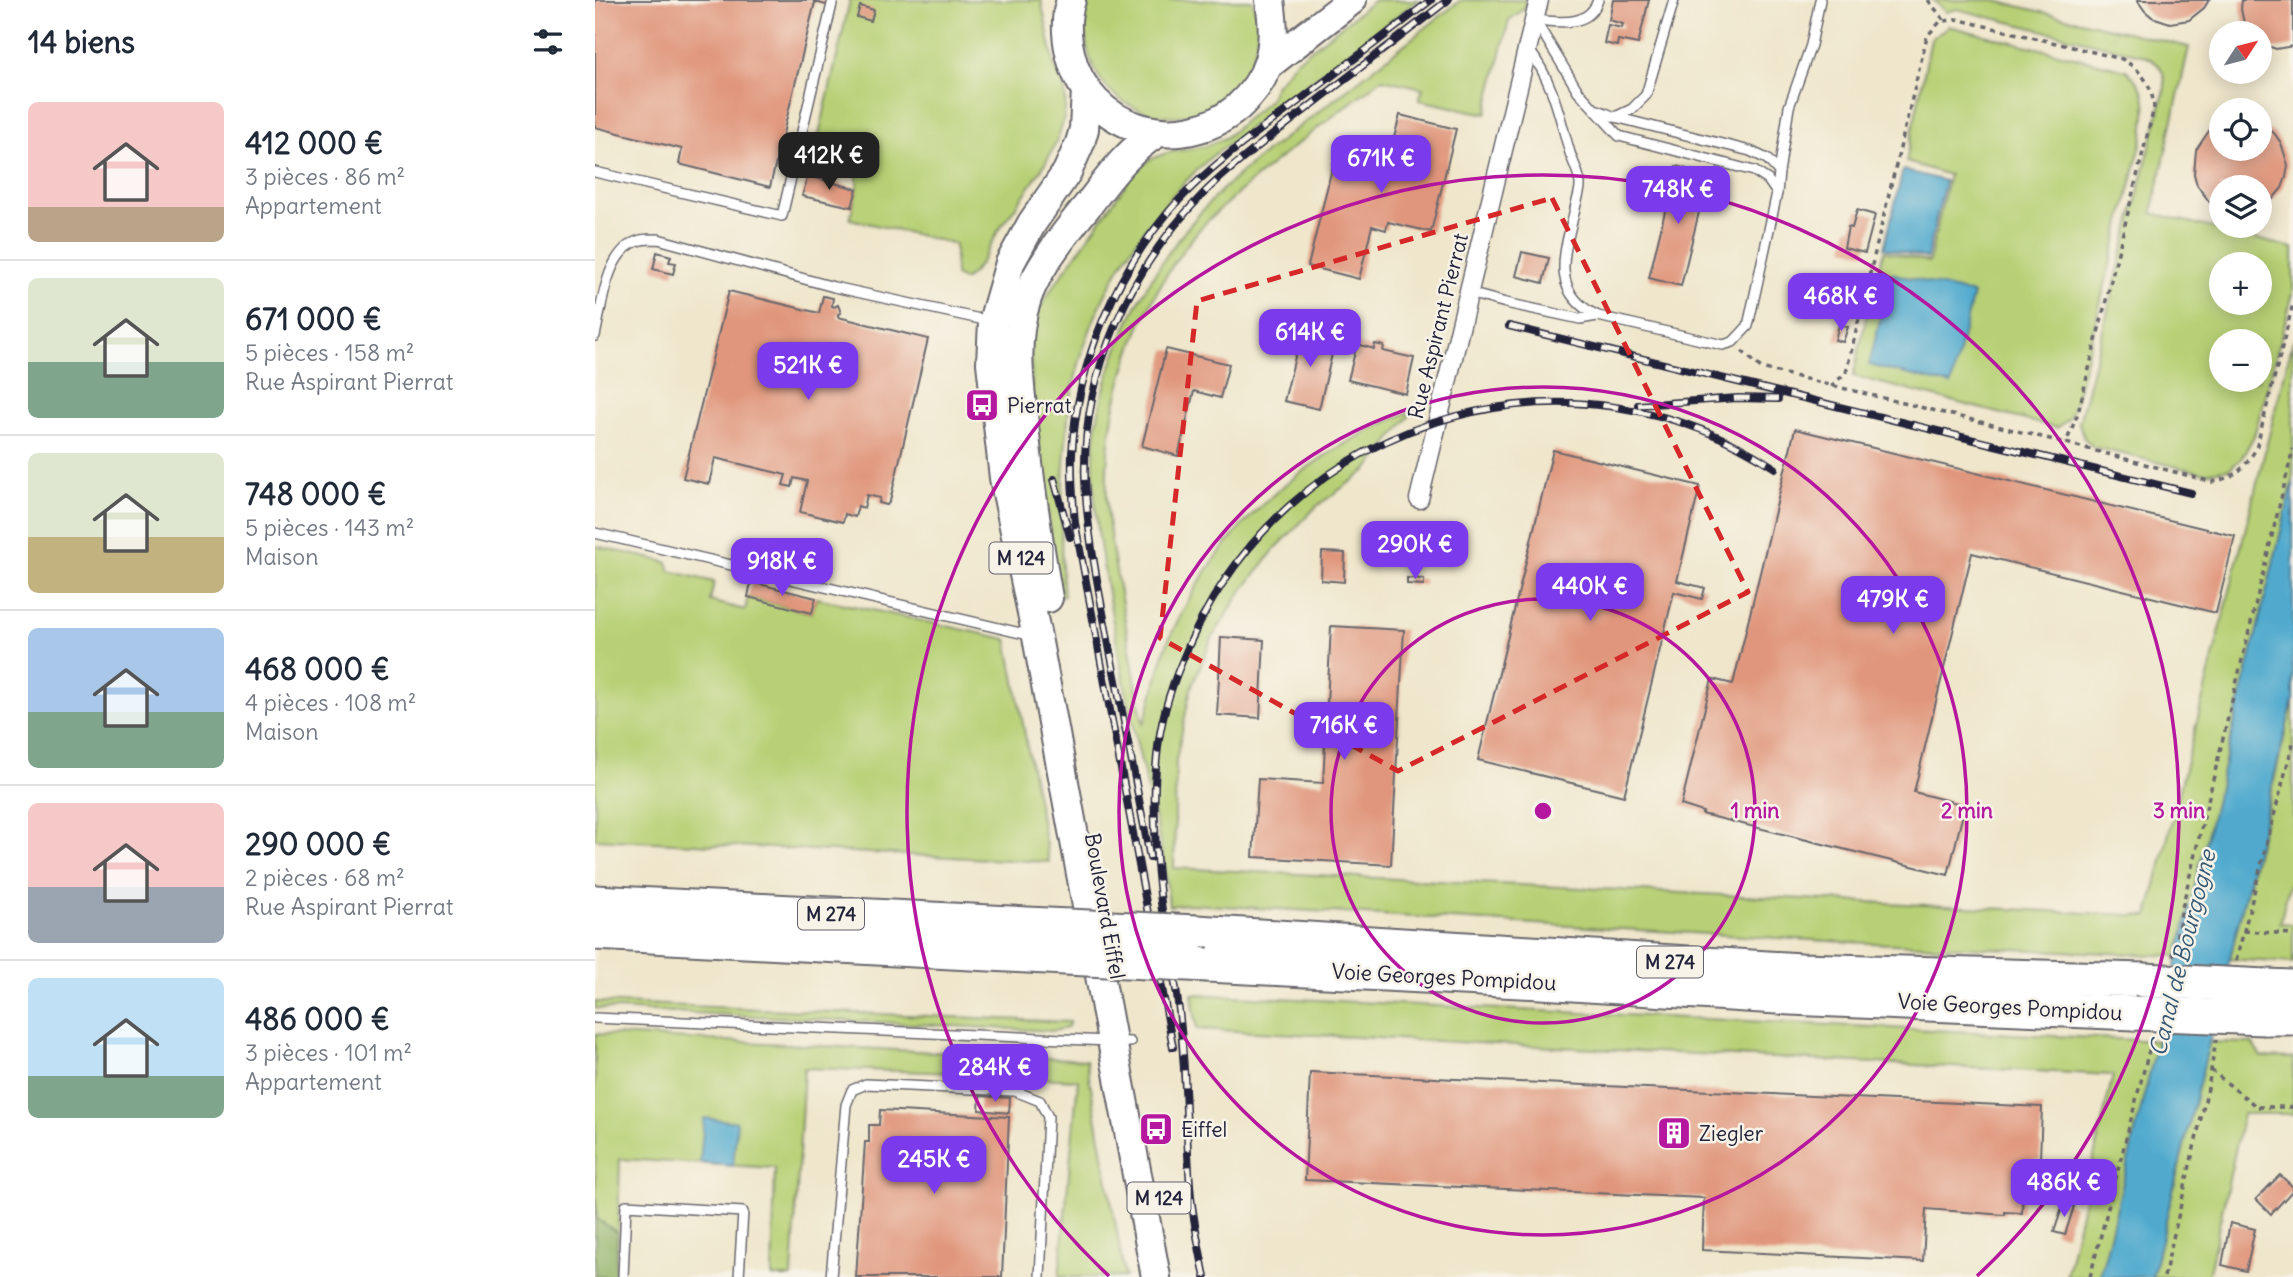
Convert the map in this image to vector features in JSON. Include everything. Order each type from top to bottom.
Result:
[{"type":"highway","name":"Voie Georges Pompidou","points":[[595,902],[1197,932],[1801,970],[2157,972],[2279,1002]]},
{"type":"highway","name":"Voie Georges Pompidou","points":[[595,933],[1541,982],[2144,1021],[2279,1002]]},
{"type":"main road","points":[[1071,0],[1067,37],[1073,65],[1086,90],[1100,106],[1117,119],[1136,128],[1157,132],[1192,131],[1224,118],[1251,96],[1268,65],[1274,33],[1270,0]]},
{"type":"main road","points":[[1268,65],[1352,0]]},
{"type":"main road","name":"M 124","points":[[1086,90],[1084,129],[1080,143],[1067,172],[1032,223],[1010,263],[992,322],[991,363],[1004,478],[1121,1042]]},
{"type":"main road","name":"M 124","points":[[1018,364],[1021,319],[1028,296],[1053,253],[1112,174],[1134,149],[1157,132]]},
{"type":"main road","name":"Boulevard Eiffel","points":[[1018,364],[1037,536],[1121,1042],[1156,1277]]},
{"type":"main road","name":"Boulevard Eiffel","points":[[1121,1042],[1174,1277]]},
{"type":"street","name":"Rue Aspirant Pierrat","points":[[1419,499],[1539,0]]},
{"type":"lane","points":[[595,172],[782,216],[833,0]]},
{"type":"lane","points":[[1535,20],[1574,22],[1588,17],[1598,0]]},
{"type":"lane","points":[[1615,117],[1632,109],[1646,95],[1674,0]]},
{"type":"lane","points":[[1528,48],[1544,69],[1551,87],[1580,184],[1562,263],[1564,278],[1572,297],[1598,316],[1723,345],[1733,342],[1748,326],[1777,193],[1789,107],[1811,45],[1819,0]]},
{"type":"lane","points":[[1535,20],[1579,91],[1619,136],[1754,171],[1768,180],[1777,193]]},
{"type":"lane","points":[[1595,109],[1615,117],[1749,151],[1767,159],[1779,172]]},
{"type":"lane","points":[[595,336],[614,261],[625,247],[641,240],[658,239],[834,286],[992,322],[1018,364]]},
{"type":"lane","points":[[1469,292],[1580,319],[1598,316]]},
{"type":"lane","points":[[992,322],[1028,296]]},
{"type":"lane","points":[[595,533],[1037,636]]},
{"type":"lane","points":[[595,1017],[1121,1042]]},
{"type":"lane","points":[[831,1277],[846,1105],[852,1090],[866,1084],[1015,1091],[1040,1101],[1048,1116],[1040,1277]]},
{"type":"lane","points":[[623,1277],[626,1205],[743,1212],[739,1277]]},
{"type":"path","points":[[1928,0],[1944,20]]},
{"type":"path","points":[[1831,386],[1846,373],[1927,36],[1932,29],[1944,20],[1956,19],[2122,59],[2136,67],[2146,79],[2154,108],[2078,413],[2066,443]]},
{"type":"path","points":[[1733,342],[1761,368],[2212,482],[2232,478],[2256,449],[2293,304]]},
{"type":"path","points":[[2157,972],[2185,895],[2293,449]]},
{"type":"path","points":[[2245,931],[2293,934]]},
{"type":"path","points":[[2090,1277],[2144,1021]]},
{"type":"path","points":[[2211,1070],[2257,1107],[2293,1107]]},
{"type":"highlighted area","points":[[1552,198],[1748,592],[1398,771],[1160,638],[1197,301]]},
{"type":"green space","points":[[850,0],[1041,0],[1055,68],[1064,87],[1066,106],[1062,124],[1056,143],[1035,179],[1001,227],[981,263],[964,280],[955,276],[955,244],[850,219],[857,189],[857,172],[823,159],[816,148]]},
{"type":"green space","points":[[1089,0],[1252,0],[1257,26],[1254,53],[1237,87],[1211,107],[1180,116],[1149,113],[1120,99],[1098,75],[1086,42]]},
{"type":"green space","points":[[1375,0],[1418,0],[1211,157],[1161,209],[1139,238],[1103,300],[1078,367],[1068,415],[1062,505],[1061,559],[1064,595],[1059,597],[1032,393],[1030,325],[1051,290],[1134,173],[1149,160],[1166,153],[1206,146],[1225,138],[1269,100],[1274,87],[1296,61]]},
{"type":"green space","points":[[1461,0],[1526,0],[1524,9],[1509,20],[1486,114],[1419,100],[1423,88],[1382,79],[1268,168],[1217,211],[1198,231],[1158,290],[1129,357],[1111,427],[1107,498],[1112,548],[1143,724],[1170,637],[1190,597],[1214,560],[1240,528],[1269,499],[1335,449],[1414,410],[1367,470],[1317,506],[1275,549],[1239,595],[1212,638],[1191,688],[1176,760],[1174,868],[2148,916],[2293,340],[2293,482],[2178,956],[1846,942],[1189,904],[1169,906],[1160,844],[1120,662],[1096,518],[1096,432],[1114,357],[1150,281],[1182,234],[1214,198],[1258,158]]},
{"type":"green space","points":[[1933,0],[1992,0],[2189,47],[2152,213],[2209,227],[2209,238],[2253,238],[2293,248],[2293,293],[2272,370],[2272,329],[2209,329],[2209,392],[2266,392],[2254,436],[2241,459],[2229,469],[2204,473],[2093,447],[2084,438],[2079,423],[2165,88],[2161,69],[2145,56],[1957,9],[1946,12]]},
{"type":"green space","points":[[1948,26],[2126,70],[2140,86],[2145,100],[2143,136],[2073,410],[2068,419],[2057,428],[1853,376],[1884,251],[1929,262],[1949,175],[1906,162],[1931,39]]},
{"type":"green space","points":[[595,546],[667,562],[670,571],[714,582],[710,601],[745,610],[748,597],[812,613],[816,598],[1007,639],[1049,862],[595,839]]},
{"type":"green space","points":[[2293,700],[2293,869],[2280,923],[2293,924],[2293,963],[2229,959],[2264,824]]},
{"type":"green space","points":[[1192,994],[2158,1041],[2100,1277],[2066,1277],[2113,1075],[1197,1029]]},
{"type":"green space","points":[[595,1002],[1070,1022],[1067,1028],[1052,1031],[595,1008]]},
{"type":"green space","points":[[595,1034],[1086,1060],[1125,1277],[1059,1277],[1078,1080],[1012,1077],[1013,1068],[964,1064],[958,1073],[804,1068],[792,1277],[772,1277],[775,1168],[620,1159],[618,1233],[597,1219]]},
{"type":"green space","points":[[2209,1042],[2252,1043],[2261,1057],[2293,1058],[2293,1114],[2243,1114],[2208,1277],[2152,1277]]},
{"type":"green space","points":[[595,1173],[597,1219],[618,1233],[615,1277],[595,1277]]},
{"type":"water","points":[[1903,170],[1945,181],[1927,258],[1884,248]]},
{"type":"water","points":[[1891,273],[1973,294],[1951,385],[1869,365]]},
{"type":"water","name":"Canal de Bourgogne","points":[[2293,482],[2293,700],[2152,1277],[2100,1277]]},
{"type":"water","points":[[704,1118],[737,1122],[733,1166],[700,1163]]},
{"type":"building","points":[[595,0],[831,0],[830,6],[815,2],[770,187],[679,164],[682,149],[595,127]]},
{"type":"building","points":[[1613,0],[1649,0],[1638,44],[1618,40],[1617,46],[1604,43],[1608,25],[1622,28],[1623,24],[1609,20]]},
{"type":"building","points":[[2137,0],[2209,0],[2204,8],[2189,20],[2170,23],[2152,17]]},
{"type":"building","points":[[2242,0],[2293,0],[2293,46],[2272,48],[2272,21],[2244,21]]},
{"type":"building","points":[[860,6],[874,10],[871,21],[857,17]]},
{"type":"building","points":[[1400,115],[1456,129],[1431,232],[1388,222],[1386,230],[1372,226],[1359,279],[1308,266],[1336,152],[1387,164]]},
{"type":"building","points":[[2209,131],[2209,161],[2272,161],[2272,132],[2281,143],[2288,165],[2282,188],[2272,200],[2272,175],[2209,175],[2209,201],[2197,185],[2194,174],[2196,150]]},
{"type":"building","points":[[1676,166],[1708,175],[1681,286],[1649,278]]},
{"type":"building","points":[[808,176],[857,189],[852,207],[802,196]]},
{"type":"building","points":[[1857,210],[1875,215],[1865,253],[1844,248],[1848,227],[1852,228]]},
{"type":"building","points":[[657,252],[671,256],[669,262],[676,263],[673,274],[653,269]]},
{"type":"building","points":[[1522,252],[1549,258],[1543,283],[1516,276]]},
{"type":"building","points":[[729,291],[819,313],[823,296],[833,298],[832,306],[838,305],[841,313],[838,317],[928,339],[887,505],[879,503],[880,498],[867,495],[864,508],[858,506],[855,517],[845,514],[843,522],[800,512],[807,481],[794,478],[792,487],[783,485],[786,475],[715,458],[709,484],[683,478]]},
{"type":"building","points":[[1839,325],[1848,327],[1843,342],[1835,340]]},
{"type":"building","points":[[1302,329],[1336,337],[1319,409],[1284,401]]},
{"type":"building","points":[[1357,344],[1374,349],[1375,344],[1384,346],[1383,351],[1414,358],[1406,394],[1348,380]]},
{"type":"building","points":[[1166,349],[1229,364],[1220,398],[1194,391],[1178,456],[1142,446]]},
{"type":"building","points":[[1795,429],[2235,536],[2216,613],[1972,553],[1914,792],[1965,805],[1948,875],[1702,814],[1703,812],[1681,805],[1712,679],[1733,684]]},
{"type":"building","points":[[1553,450],[1700,486],[1677,581],[1705,588],[1702,599],[1674,592],[1624,796],[1478,760]]},
{"type":"building","points":[[1322,552],[1345,553],[1344,582],[1321,580]]},
{"type":"building","points":[[1407,578],[1424,579],[1424,585],[1407,584]]},
{"type":"building","points":[[751,582],[816,598],[812,613],[748,597]]},
{"type":"building","points":[[1331,626],[1404,630],[1391,865],[1253,857],[1258,779],[1323,783]]},
{"type":"building","points":[[1221,637],[1264,640],[1260,718],[1217,715]]},
{"type":"building","name":"Ziegler","points":[[1310,1072],[2042,1107],[2040,1160],[2024,1160],[2022,1213],[2005,1212],[2005,1215],[1926,1209],[1923,1261],[1702,1250],[1704,1198],[1305,1180]]},
{"type":"building","points":[[980,1096],[1010,1098],[1009,1113],[979,1110]]},
{"type":"building","points":[[880,1110],[1009,1117],[1002,1277],[856,1277],[865,1142],[869,1142],[869,1125],[879,1125]]},
{"type":"building","points":[[2280,1175],[2293,1190],[2271,1214],[2256,1199]]},
{"type":"building","points":[[2064,1202],[2074,1206],[2065,1235],[2054,1232]]},
{"type":"building","points":[[2230,1223],[2255,1229],[2246,1271],[2222,1265]]},
{"type":"railway","points":[[1173,1047],[1075,523],[1072,454],[1082,384],[1104,317],[1119,285],[1137,254],[1180,199],[1230,154],[1431,0]]},
{"type":"railway","points":[[1150,858],[1088,522],[1086,439],[1102,362],[1133,288],[1154,254],[1204,193],[1251,152],[1448,0]]},
{"type":"railway","points":[[1509,326],[2191,493]]},
{"type":"railway","points":[[1638,405],[1738,398],[1778,399]]},
{"type":"railway","points":[[1205,1277],[1191,1197],[1181,1027],[1158,874],[1155,779],[1161,731],[1174,682],[1203,616],[1228,576],[1257,539],[1289,506],[1326,477],[1365,452],[1408,432],[1453,417],[1494,408],[1536,403],[1578,403],[1660,416],[1700,429],[1738,446],[1775,468]]},
{"type":"railway","points":[[1054,479],[1070,537]]},
{"type":"place","name":"Pierrat","points":[[982,405]]},
{"type":"place","name":"Eiffel","points":[[1156,1129]]},
{"type":"place","name":"Ziegler","points":[[1674,1133]]}]
